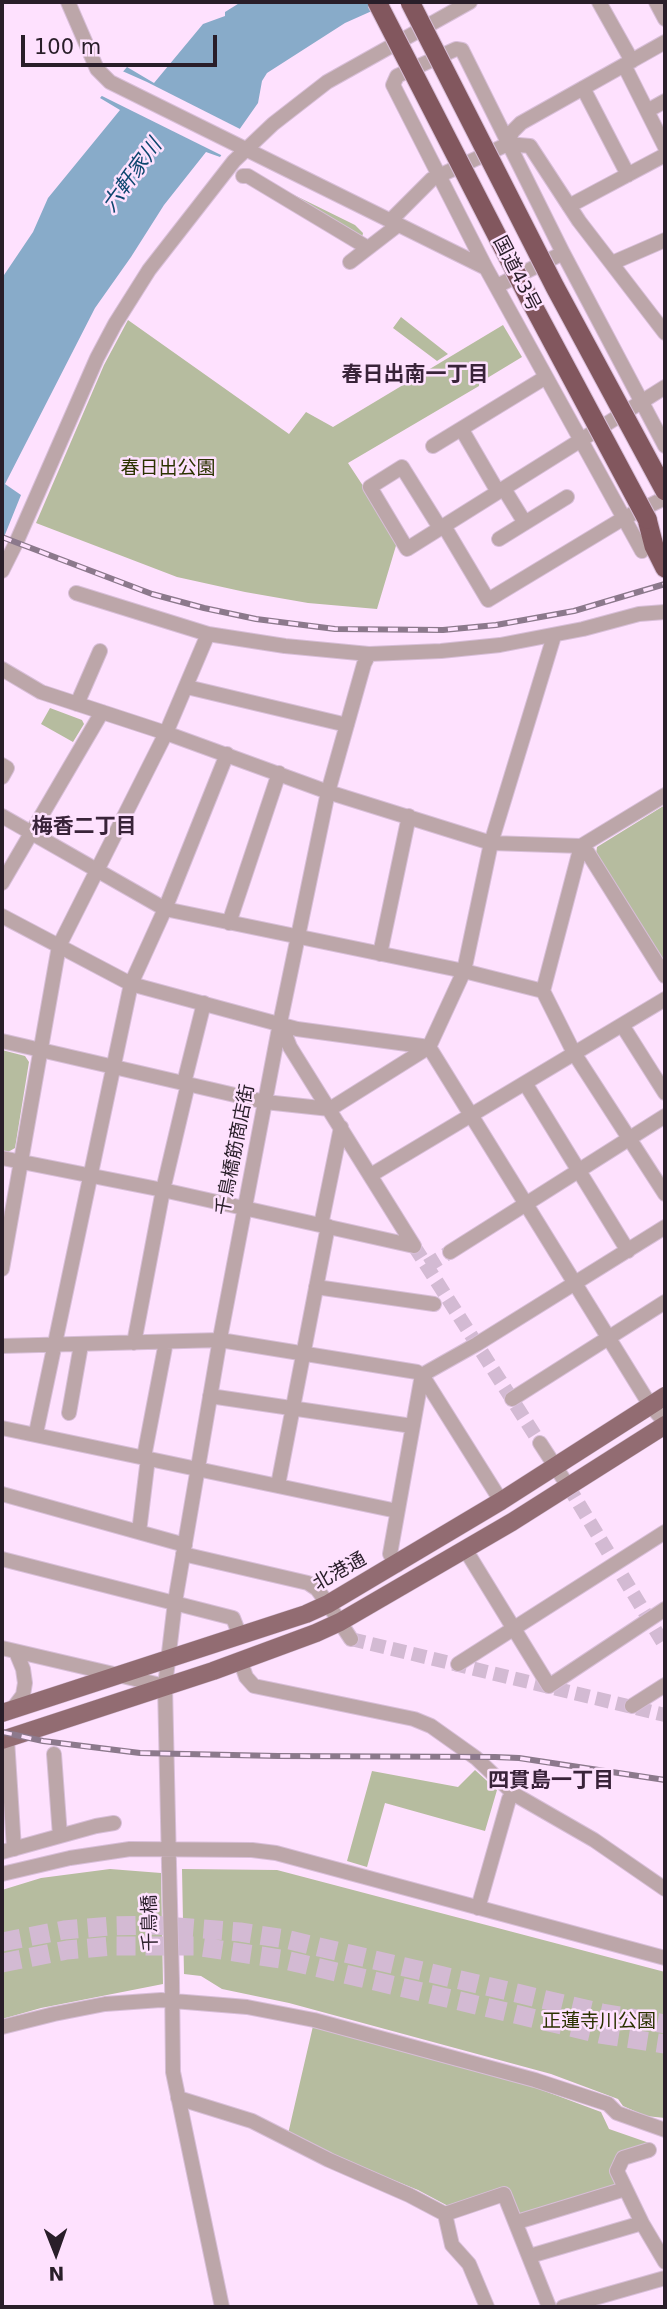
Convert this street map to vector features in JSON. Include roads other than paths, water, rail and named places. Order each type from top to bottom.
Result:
[{"type":"highway","name":"国道43号","points":[[377,2],[523,288],[647,519],[665,539]]},
{"type":"highway","name":"国道43号","points":[[410,2],[555,287],[665,491]]},
{"type":"highway","points":[[647,519],[653,546],[665,568]]},
{"type":"main road","name":"北港通","points":[[6,1712],[306,1614],[328,1604],[397,1565],[658,1400]]},
{"type":"main road","points":[[4,1740],[240,1660],[340,1622],[568,1486],[665,1423]]},
{"type":"street","points":[[68,2],[97,69],[110,82],[486,268]]},
{"type":"street","points":[[2,571],[97,358],[128,300],[238,147],[327,82],[470,2]]},
{"type":"street","points":[[599,2],[665,147]]},
{"type":"street","points":[[656,2],[665,19]]},
{"type":"street","points":[[509,144],[512,132],[521,123],[665,42]]},
{"type":"street","points":[[642,551],[504,304],[393,85],[397,76],[456,49],[462,50],[563,253],[665,446]]},
{"type":"street","points":[[583,88],[628,175]]},
{"type":"street","points":[[647,111],[665,101]]},
{"type":"street","points":[[350,262],[394,223],[432,178],[509,144],[530,146],[579,221],[665,333]]},
{"type":"street","points":[[569,206],[665,155]]},
{"type":"street","points":[[528,182],[547,172]]},
{"type":"street","points":[[243,176],[368,248]]},
{"type":"street","points":[[555,233],[579,221]]},
{"type":"street","points":[[612,263],[665,240]]},
{"type":"street","points":[[496,286],[563,253]]},
{"type":"street","points":[[433,446],[546,377]]},
{"type":"street","points":[[665,387],[582,440],[501,490],[442,527],[407,549],[370,487],[402,467],[442,527],[488,600],[624,518],[665,498]]},
{"type":"street","points":[[461,430],[525,523]]},
{"type":"street","points":[[499,538],[567,497]]},
{"type":"street","points":[[76,593],[208,634],[285,646],[369,654],[472,648],[554,636],[639,614],[665,612]]},
{"type":"street","points":[[2,1269],[60,946],[166,733],[208,634]]},
{"type":"street","points":[[2,1041],[265,1102],[330,1109],[429,1047],[464,971],[491,843],[554,636]]},
{"type":"street","points":[[77,704],[100,651]]},
{"type":"street","name":"千鳥橋筋商店街","points":[[165,1686],[175,1602],[210,1396],[265,1102],[328,792],[369,654]]},
{"type":"street","points":[[2,669],[41,692],[227,754],[328,792],[491,843],[580,846],[665,795]]},
{"type":"street","points":[[187,687],[347,725]]},
{"type":"street","points":[[2,883],[103,712]]},
{"type":"street","points":[[36,1433],[131,984],[165,909],[227,754]]},
{"type":"street","points":[[2,765],[7,768],[2,778]]},
{"type":"street","points":[[229,923],[279,774]]},
{"type":"street","points":[[2,816],[165,909],[464,971],[543,991]]},
{"type":"street","points":[[380,954],[409,816]]},
{"type":"street","points":[[580,846],[588,853],[665,976]]},
{"type":"street","points":[[580,846],[543,991],[575,1053],[665,1195]]},
{"type":"street","points":[[2,916],[131,984],[297,1028],[429,1047]]},
{"type":"street","points":[[371,1175],[665,999]]},
{"type":"street","points":[[134,1343],[163,1190],[204,1003]]},
{"type":"street","points":[[2,1158],[163,1190],[414,1246],[290,1046],[281,1023]]},
{"type":"street","points":[[622,1025],[665,1093]]},
{"type":"street","points":[[429,1047],[609,1339],[658,1400],[665,1423]]},
{"type":"street","points":[[525,1083],[628,1251]]},
{"type":"street","points":[[450,1252],[665,1116]]},
{"type":"street","points":[[278,1485],[316,1287],[341,1127]]},
{"type":"street","points":[[397,1565],[390,1554],[422,1375],[665,1227]]},
{"type":"street","points":[[316,1287],[434,1304]]},
{"type":"street","points":[[512,1399],[665,1303]]},
{"type":"street","points":[[2,1346],[220,1340],[417,1372],[422,1375],[500,1501]]},
{"type":"street","points":[[139,1532],[146,1458],[166,1342]]},
{"type":"street","points":[[69,1413],[81,1345]]},
{"type":"street","points":[[210,1396],[412,1426]]},
{"type":"street","points":[[2,1428],[397,1511]]},
{"type":"street","points":[[540,1443],[568,1486]]},
{"type":"street","points":[[2,1494],[308,1583],[317,1589],[351,1639]]},
{"type":"street","points":[[458,1664],[665,1532]]},
{"type":"street","points":[[464,1549],[549,1686],[665,1609]]},
{"type":"street","points":[[2,1559],[233,1618],[240,1636]]},
{"type":"street","points":[[9,1650],[165,1686]]},
{"type":"street","points":[[6,1712],[23,1695],[25,1683],[23,1669],[9,1650]]},
{"type":"street","points":[[240,1660],[246,1676],[254,1686],[414,1719],[431,1726],[476,1758],[514,1794],[594,1840],[665,1889]]},
{"type":"street","points":[[632,1706],[665,1685]]},
{"type":"street","name":"千鳥橋","points":[[165,1686],[173,2072],[222,2307]]},
{"type":"street","points":[[4,1740],[8,1850],[114,1823]]},
{"type":"street","points":[[54,1754],[60,1836]]},
{"type":"street","points":[[478,1908],[509,1799],[514,1794]]},
{"type":"street","points":[[2,1874],[70,1858],[130,1849],[225,1849],[276,1853],[665,1958]]},
{"type":"street","points":[[2,2027],[104,2004],[173,2001],[247,2007],[314,2020],[536,2080],[608,2105],[617,2113],[665,2130]]},
{"type":"street","points":[[178,2098],[252,2121],[329,2161],[410,2195],[445,2214],[504,2194],[549,2307]]},
{"type":"street","points":[[649,2150],[623,2158],[617,2171],[642,2223],[665,2262]]},
{"type":"street","points":[[517,2222],[625,2189]]},
{"type":"street","points":[[445,2214],[452,2245],[469,2264],[487,2307]]},
{"type":"street","points":[[530,2256],[642,2223]]},
{"type":"street","points":[[563,2307],[665,2278]]},
{"type":"water","name":"六軒家川","points":[[241,2],[392,2],[345,23],[267,73],[262,81],[258,103],[220,157],[206,152],[164,205],[95,308],[5,484],[21,495],[2,542],[2,278],[33,232],[48,198],[120,110],[100,98],[127,67],[154,83],[203,24],[225,16],[225,12]]},
{"type":"tunnel","points":[[414,1246],[540,1443]]},
{"type":"tunnel","points":[[427,1266],[450,1252]]},
{"type":"tunnel","points":[[568,1486],[665,1646]]},
{"type":"tunnel","points":[[351,1639],[665,1715]]},
{"type":"tunnel","points":[[2,1942],[64,1930],[111,1926],[154,1925],[240,1932],[285,1939],[602,2013],[665,2024]]},
{"type":"tunnel","points":[[2,1963],[67,1950],[112,1946],[194,1946],[281,1959],[600,2034],[665,2044]]},
{"type":"railway","points":[[2,537],[152,594],[256,619],[335,629],[443,630],[496,625],[574,611],[665,584]]},
{"type":"railway","points":[[2,1732],[43,1741],[140,1753],[519,1758],[665,1780]]},
{"type":"district","name":"春日出南一丁目","points":[[415,376]]},
{"type":"district","name":"梅香二丁目","points":[[84,828]]},
{"type":"district","name":"四貫島一丁目","points":[[551,1782]]},
{"type":"park label","name":"春日出公園","points":[[168,469]]},
{"type":"park label","name":"正蓮寺川公園","points":[[599,2022]]}]
